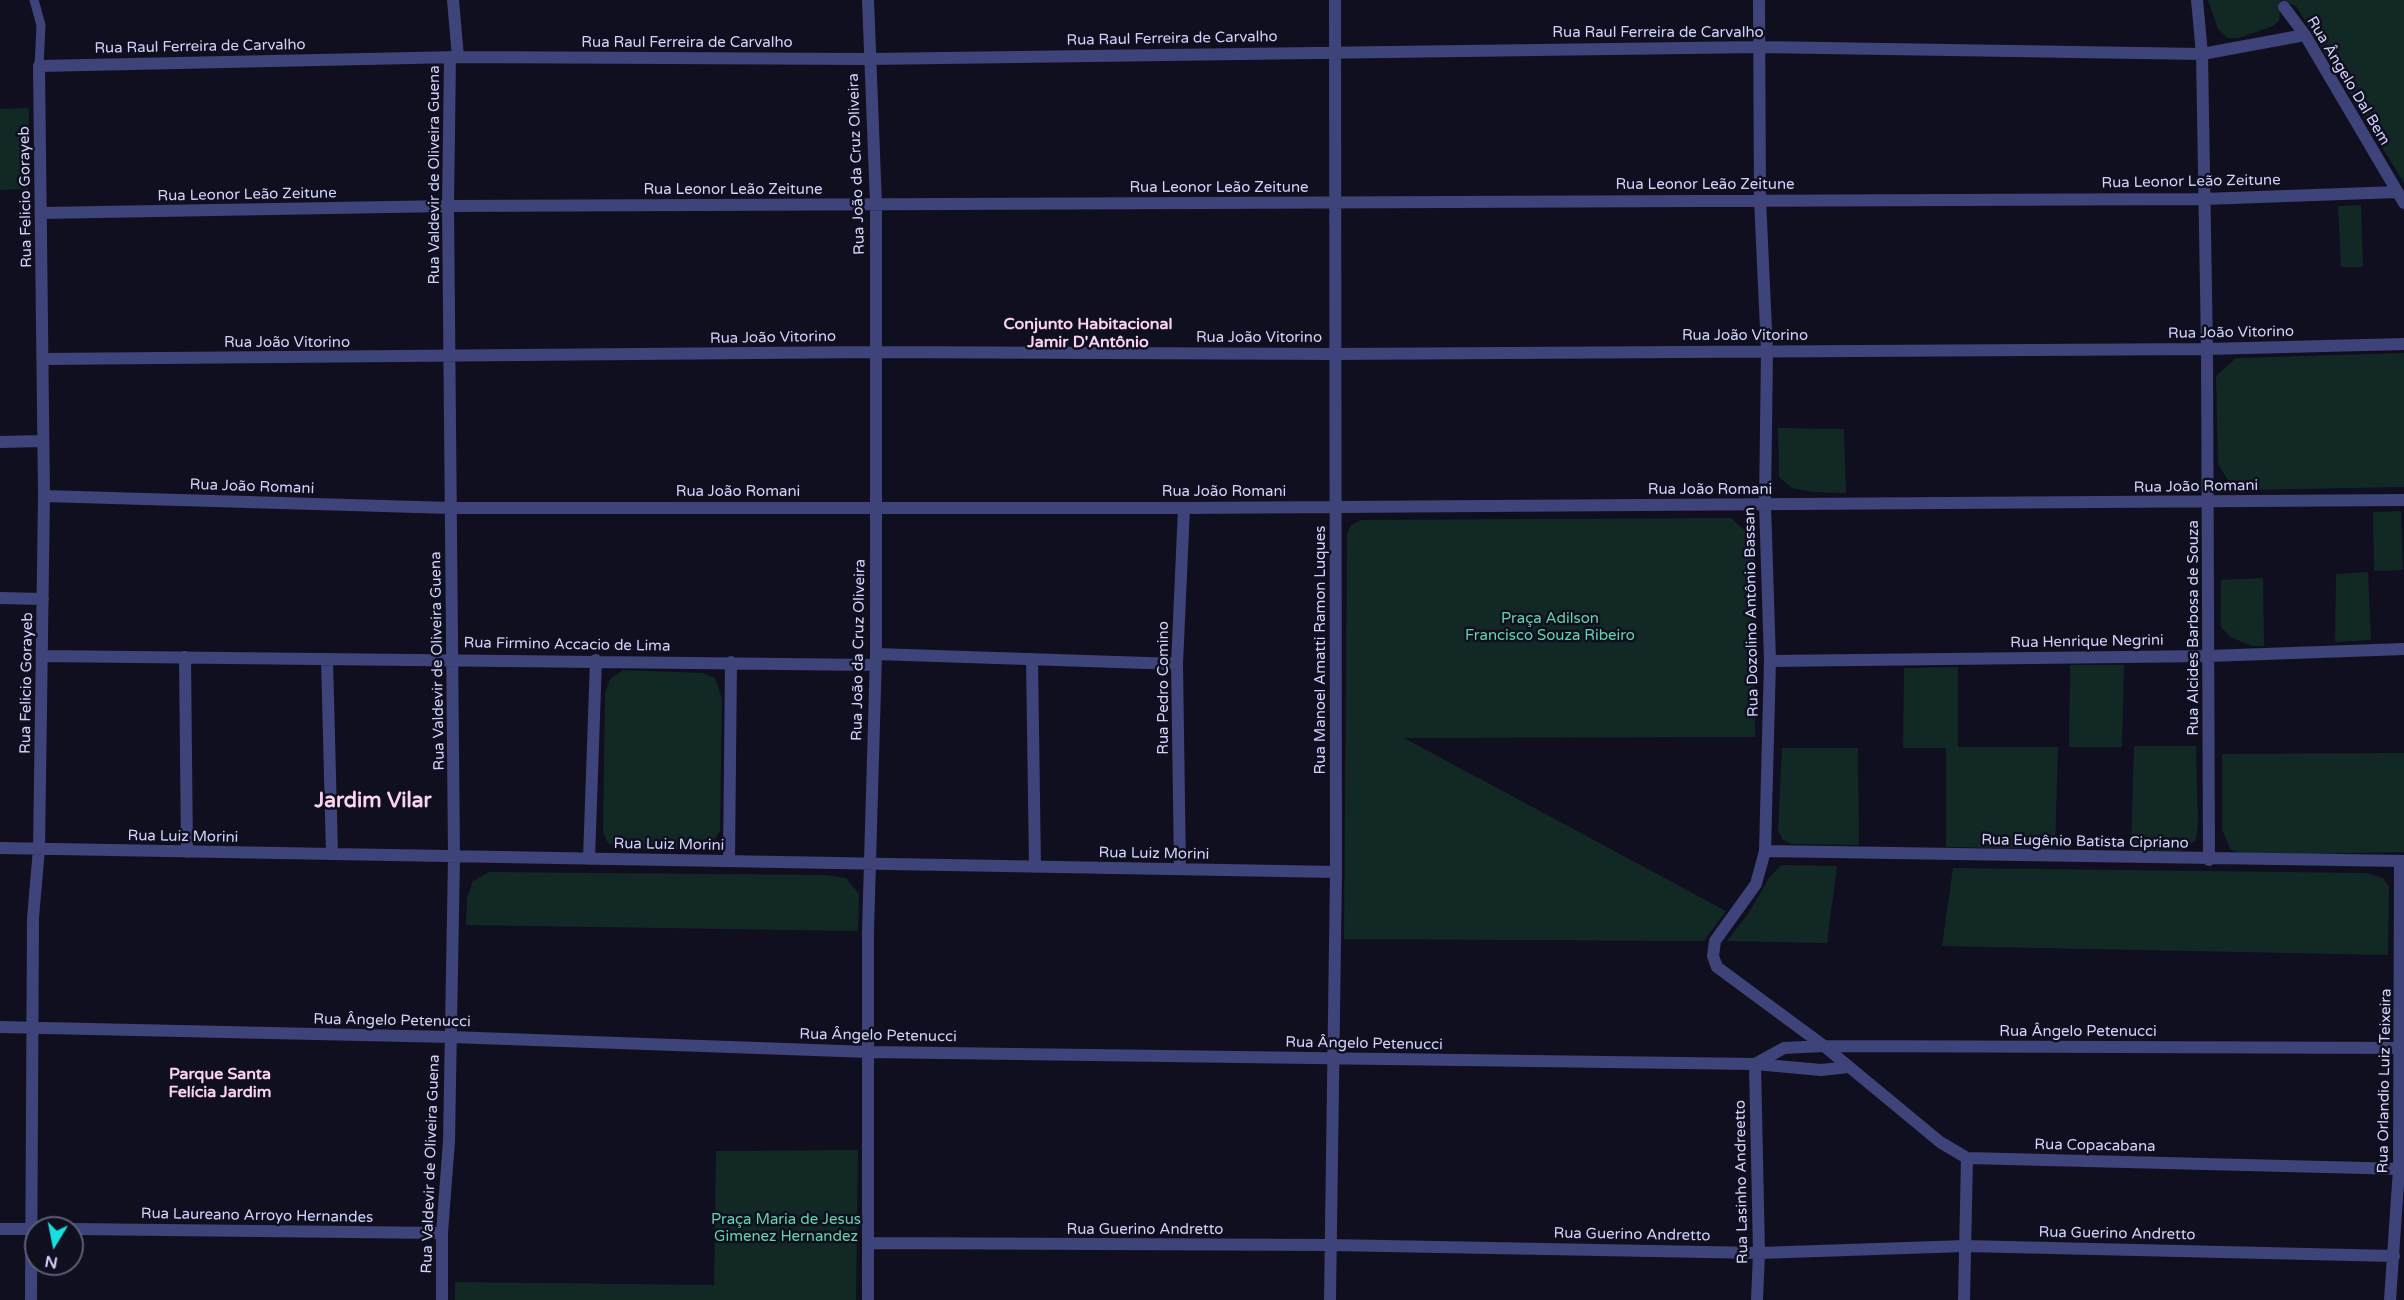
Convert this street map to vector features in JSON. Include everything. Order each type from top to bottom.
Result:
[{"type":"street","name":"Rua Valdevir de Oliveira Guena","points":[[442,1300],[442,1233],[449,1141],[454,856],[448,206],[454,57],[453,0]]},
{"type":"street","name":"Rua João da Cruz Oliveira","points":[[868,0],[876,204],[875,660],[870,864],[868,1300]]},
{"type":"street","name":"Rua Manoel Amatti Ramon Luques","points":[[1330,1300],[1336,872],[1335,0]]},
{"type":"street","name":"Rua Dozolino Antônio Bassan","points":[[1760,0],[1760,200],[1767,351],[1765,504],[1770,661],[1765,851],[1756,884],[1715,941],[1713,956],[1717,968],[1730,979],[1824,1046]]},
{"type":"street","name":"Rua Alcides Barbosa de Souza","points":[[2197,0],[2202,54],[2207,349],[2209,860]]},
{"type":"street","name":"Rua Ângelo Dal Bem","points":[[2284,7],[2305,35],[2404,203]]},
{"type":"street","name":"Rua Raul Ferreira de Carvalho","points":[[39,66],[454,57],[869,59],[1760,47],[2202,54],[2305,35]]},
{"type":"street","name":"Rua Felicio Gorayeb","points":[[34,1216],[33,918],[39,849],[44,496],[39,66]]},
{"type":"street","name":"Rua Leonor Leão Zeitune","points":[[41,213],[448,206],[2204,199],[2397,192]]},
{"type":"street","name":"Rua João Vitorino","points":[[43,359],[874,352],[1334,354],[2207,349],[2404,344]]},
{"type":"street","points":[[0,442],[43,441]]},
{"type":"street","name":"Rua João Romani","points":[[44,496],[451,508],[1184,508],[2404,500]]},
{"type":"street","name":"Rua Pedro Comino","points":[[1180,869],[1177,664],[1184,508]]},
{"type":"street","points":[[0,598],[43,599]]},
{"type":"street","name":"Rua Henrique Negrini","points":[[1770,661],[2210,656],[2404,649]]},
{"type":"street","name":"Rua Firmino Accacio de Lima","points":[[42,656],[731,662],[1032,659],[1177,664]]},
{"type":"street","points":[[185,657],[187,852]]},
{"type":"street","points":[[327,659],[332,854]]},
{"type":"street","points":[[1032,659],[1035,867]]},
{"type":"street","points":[[589,859],[596,660]]},
{"type":"street","points":[[729,861],[731,662]]},
{"type":"street","name":"Rua Luiz Morini","points":[[0,848],[1336,872]]},
{"type":"street","name":"Rua Eugênio Batista Cipriano","points":[[1765,851],[2209,860],[2402,861]]},
{"type":"street","name":"Rua Orlandio Luiz Teixeira","points":[[2390,1300],[2402,1169],[2402,861]]},
{"type":"street","name":"Rua Ângelo Petenucci","points":[[0,1027],[451,1037],[869,1052],[1755,1064],[1821,1070],[1849,1067]]},
{"type":"street","name":"Rua Ângelo Petenucci","points":[[1755,1064],[1784,1048],[1824,1046],[2403,1048]]},
{"type":"street","name":"Rua Copacabana","points":[[1824,1046],[1940,1142],[1967,1158],[2402,1169]]},
{"type":"street","name":"Rua Lasinho Andreetto","points":[[1755,1064],[1758,1300]]},
{"type":"street","points":[[1964,1300],[1967,1158]]},
{"type":"street","points":[[0,1228],[24,1229]]},
{"type":"street","name":"Rua Laureano Arroyo Hernandes","points":[[84,1229],[442,1233]]},
{"type":"street","name":"Rua Guerino Andretto","points":[[869,1243],[1331,1245],[1759,1252],[1965,1246],[2394,1256]]},
{"type":"street","name":"Rua Felicio Gorayeb","points":[[31,1300],[32,1276]]},
{"type":"lane","points":[[34,0],[41,25],[39,66]]},
{"type":"green space","points":[[2208,0],[2281,0],[2279,21],[2273,26],[2239,38],[2227,38],[2218,29]]},
{"type":"green space","points":[[2281,0],[2404,0],[2404,183],[2296,6]]},
{"type":"green space","points":[[29,108],[28,189],[0,190],[0,109]]},
{"type":"green space","points":[[2361,205],[2363,267],[2341,267],[2338,206]]},
{"type":"green space","points":[[2404,353],[2404,487],[2245,490],[2227,479],[2218,464],[2216,376],[2236,358]]},
{"type":"green space","points":[[1778,428],[1844,429],[1846,493],[1813,492],[1792,488],[1779,477]]},
{"type":"green space","points":[[2401,511],[2403,570],[2374,571],[2373,512]]},
{"type":"green space","name":"Praça Adilson Francisco Souza Ribeiro","points":[[1731,518],[1754,539],[1755,737],[1404,738],[1726,911],[1704,941],[1344,939],[1347,534],[1351,525],[1361,520]]},
{"type":"green space","points":[[2368,572],[2371,640],[2335,642],[2336,574]]},
{"type":"green space","points":[[2263,578],[2264,646],[2252,646],[2230,637],[2221,627],[2221,580]]},
{"type":"green space","points":[[2070,665],[2124,665],[2122,747],[2069,747]]},
{"type":"green space","points":[[1958,667],[1958,747],[2058,747],[2055,849],[1946,847],[1946,748],[1903,748],[1904,668]]},
{"type":"green space","points":[[623,670],[703,673],[715,678],[722,699],[720,831],[712,843],[698,850],[621,849],[608,843],[603,832],[605,693],[610,679]]},
{"type":"green space","points":[[2134,746],[2196,746],[2198,824],[2196,840],[2181,851],[2131,850]]},
{"type":"green space","points":[[1782,748],[1858,748],[1859,845],[1792,844],[1783,840],[1778,830]]},
{"type":"green space","points":[[2404,753],[2404,852],[2252,855],[2231,850],[2222,830],[2222,754]]},
{"type":"green space","points":[[1781,865],[1837,866],[1827,943],[1727,941],[1750,911],[1769,878]]},
{"type":"green space","points":[[1953,868],[2367,873],[2383,878],[2389,887],[2388,955],[1942,946]]},
{"type":"green space","points":[[489,872],[825,875],[846,878],[859,894],[858,931],[466,925],[467,898],[473,881]]},
{"type":"green space","name":"Praça Maria de Jesus Gimenez Hernandez","points":[[858,1150],[856,1300],[455,1300],[455,1282],[714,1285],[716,1151]]},
{"type":"district","name":"Conjunto Habitacional Jamir D'Antônio","points":[[1088,334]]},
{"type":"district","name":"Jardim Vilar","points":[[373,801]]},
{"type":"district","name":"Parque Santa Felícia Jardim","points":[[220,1084]]}]
